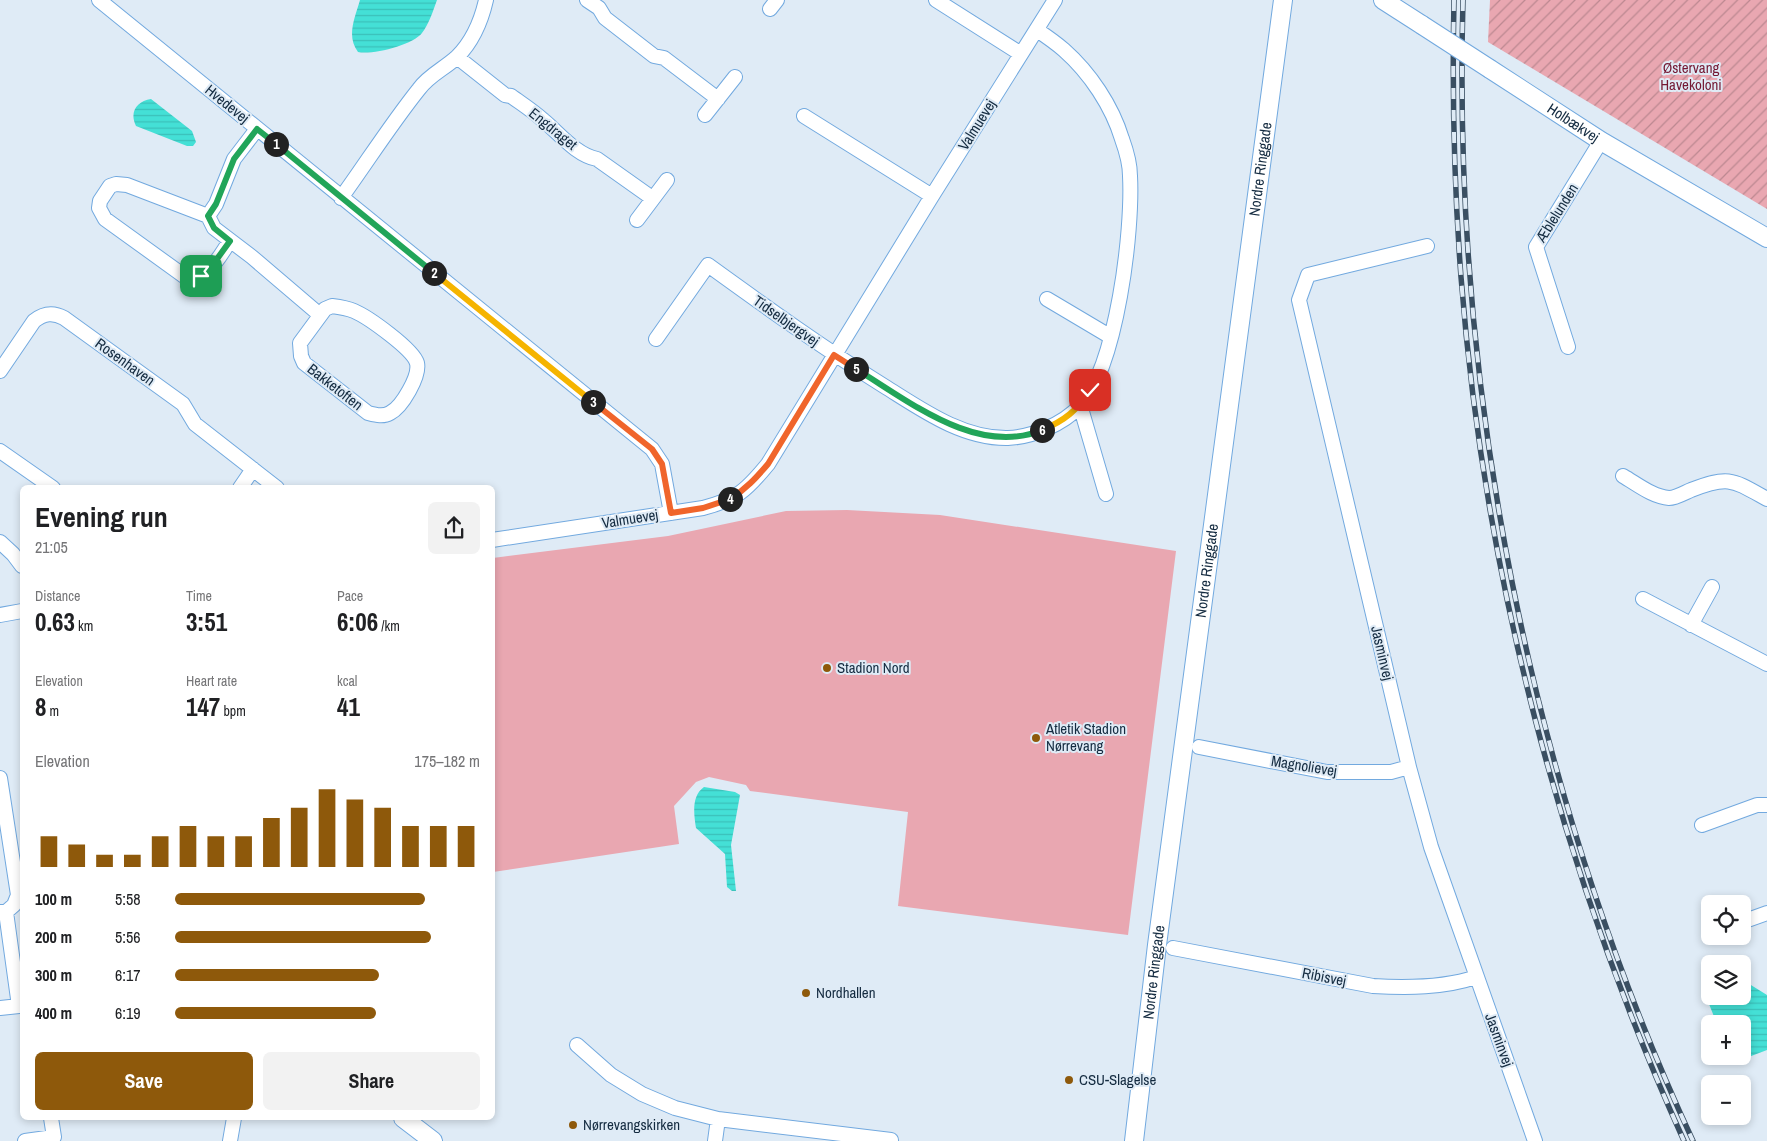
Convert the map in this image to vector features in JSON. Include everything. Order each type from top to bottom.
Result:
[{"type":"street","name":"Hvedevej","points":[[99,0],[340,198],[652,449],[662,464],[671,513]]},
{"type":"street","points":[[340,198],[426,79],[456,57],[474,36],[480,23],[486,0]]},
{"type":"street","points":[[587,0],[598,8],[605,18],[654,56],[664,58],[718,99]]},
{"type":"street","points":[[936,0],[1021,54]]},
{"type":"street","name":"Valmuevej","points":[[495,540],[703,508],[726,502],[742,492],[768,464],[932,196],[1038,30],[1055,0]]},
{"type":"street","name":"Nordre Ringgade","points":[[1134,1141],[1158,935],[1283,0]]},
{"type":"street","name":"Holbækvej","points":[[1383,0],[1601,141],[1767,238]]},
{"type":"street","name":"Tidselbjergvej","points":[[656,339],[711,260],[834,355],[935,417],[978,435],[1008,438],[1034,433],[1057,424],[1080,405],[1099,375],[1111,337],[1123,282],[1130,227],[1130,174],[1122,138],[1108,105],[1088,76],[1065,51],[1038,30]]},
{"type":"street","name":"Engdraget","points":[[456,57],[505,95],[511,96],[544,120],[552,129],[588,157],[597,159],[652,198]]},
{"type":"street","points":[[705,115],[735,77]]},
{"type":"street","points":[[804,116],[932,196]]},
{"type":"street","points":[[208,216],[216,204],[234,159],[257,129]]},
{"type":"street","name":"Æblelunden","points":[[1568,347],[1536,247],[1601,141]]},
{"type":"street","points":[[637,220],[667,180]]},
{"type":"street","points":[[230,241],[209,270],[195,278],[184,276],[106,219],[99,208],[100,201],[110,186],[127,184],[208,216],[214,228],[230,241],[320,315]]},
{"type":"street","name":"Jasminvej","points":[[1427,246],[1308,275],[1299,300],[1409,767],[1431,847],[1535,1141]]},
{"type":"street","points":[[1047,299],[1111,337]]},
{"type":"street","name":"Bakketoften","points":[[332,306],[352,310],[365,316],[410,352],[417,363],[414,380],[398,407],[392,412],[378,416],[368,413],[304,362],[301,356],[300,343],[320,315],[325,308],[332,306]]},
{"type":"street","name":"Rosenhaven","points":[[0,371],[34,320],[49,313],[57,314],[183,404],[195,424],[273,485]]},
{"type":"street","points":[[1080,405],[1106,494]]},
{"type":"street","points":[[0,451],[49,485]]},
{"type":"street","points":[[242,485],[254,469]]},
{"type":"street","points":[[1623,476],[1658,496],[1671,498],[1710,482],[1723,480],[1737,482],[1767,499]]},
{"type":"street","points":[[0,542],[20,563]]},
{"type":"street","points":[[1691,625],[1712,587]]},
{"type":"street","points":[[1643,599],[1767,664]]},
{"type":"street","points":[[0,615],[20,611]]},
{"type":"street","name":"Magnolievej","points":[[1199,747],[1327,772],[1391,772],[1409,767]]},
{"type":"street","points":[[0,778],[18,895],[14,904],[3,912],[18,958],[20,990]]},
{"type":"street","points":[[1702,825],[1757,805],[1767,805]]},
{"type":"street","points":[[1751,919],[1767,913]]},
{"type":"street","name":"Ribisvej","points":[[1173,948],[1373,986],[1405,988],[1462,982],[1476,977]]},
{"type":"street","points":[[0,1008],[20,1006]]},
{"type":"street","points":[[577,1046],[611,1074],[642,1094],[674,1108],[718,1119],[891,1140]]},
{"type":"street","points":[[715,1141],[718,1119]]},
{"type":"street","points":[[25,1141],[54,1137],[51,1120]]},
{"type":"street","points":[[230,1141],[234,1120]]},
{"type":"street","points":[[406,1120],[433,1141]]},
{"type":"green space","name":"Østervang Havekoloni","points":[[1490,0],[1767,0],[1767,209],[1488,42]]},
{"type":"green space","name":"Stadion Nord","points":[[847,510],[940,515],[1176,551],[1128,935],[898,906],[908,812],[750,791],[746,785],[709,777],[696,782],[674,806],[679,844],[495,872],[495,558],[668,536],[786,511]]},
{"type":"shaded area","points":[[360,0],[437,0],[427,26],[417,37],[402,45],[365,53],[358,52],[354,46],[352,33]]},
{"type":"shaded area","points":[[151,99],[192,131],[196,142],[193,146],[187,146],[136,126],[133,116],[136,108],[142,102]]},
{"type":"shaded area","points":[[704,787],[735,792],[740,795],[731,845],[736,891],[732,891],[727,887],[725,854],[696,828],[695,800]]},
{"type":"shaded area","points":[[1751,985],[1767,995],[1767,1050],[1751,1056],[1751,1015],[1713,1015],[1709,1005],[1751,1005]]},
{"type":"railway","points":[[1454,0],[1454,138],[1461,277],[1472,389],[1488,499],[1509,610],[1535,719],[1565,827],[1600,933],[1640,1038],[1684,1141]]},
{"type":"railway","points":[[1463,0],[1463,146],[1471,293],[1488,439],[1512,584],[1545,727],[1586,868],[1636,1006],[1693,1141]]},
{"type":"place","name":"Stadion Nord","points":[[827,668]]},
{"type":"place","name":"Atletik Stadion Nørrevang","points":[[1036,738]]},
{"type":"place","name":"Nordhallen","points":[[806,993]]},
{"type":"place","name":"CSU-Slagelse","points":[[1069,1080]]},
{"type":"place","name":"Nørrevangskirken","points":[[573,1125]]},
{"type":"route","points":[[201,276],[209,270],[230,241],[214,228],[208,216],[216,204],[234,159],[257,129],[652,449],[662,464],[671,513],[726,502],[742,492],[768,464],[834,355],[935,417],[978,435],[1008,438],[1034,433],[1057,424],[1080,405],[1090,390]]}]
